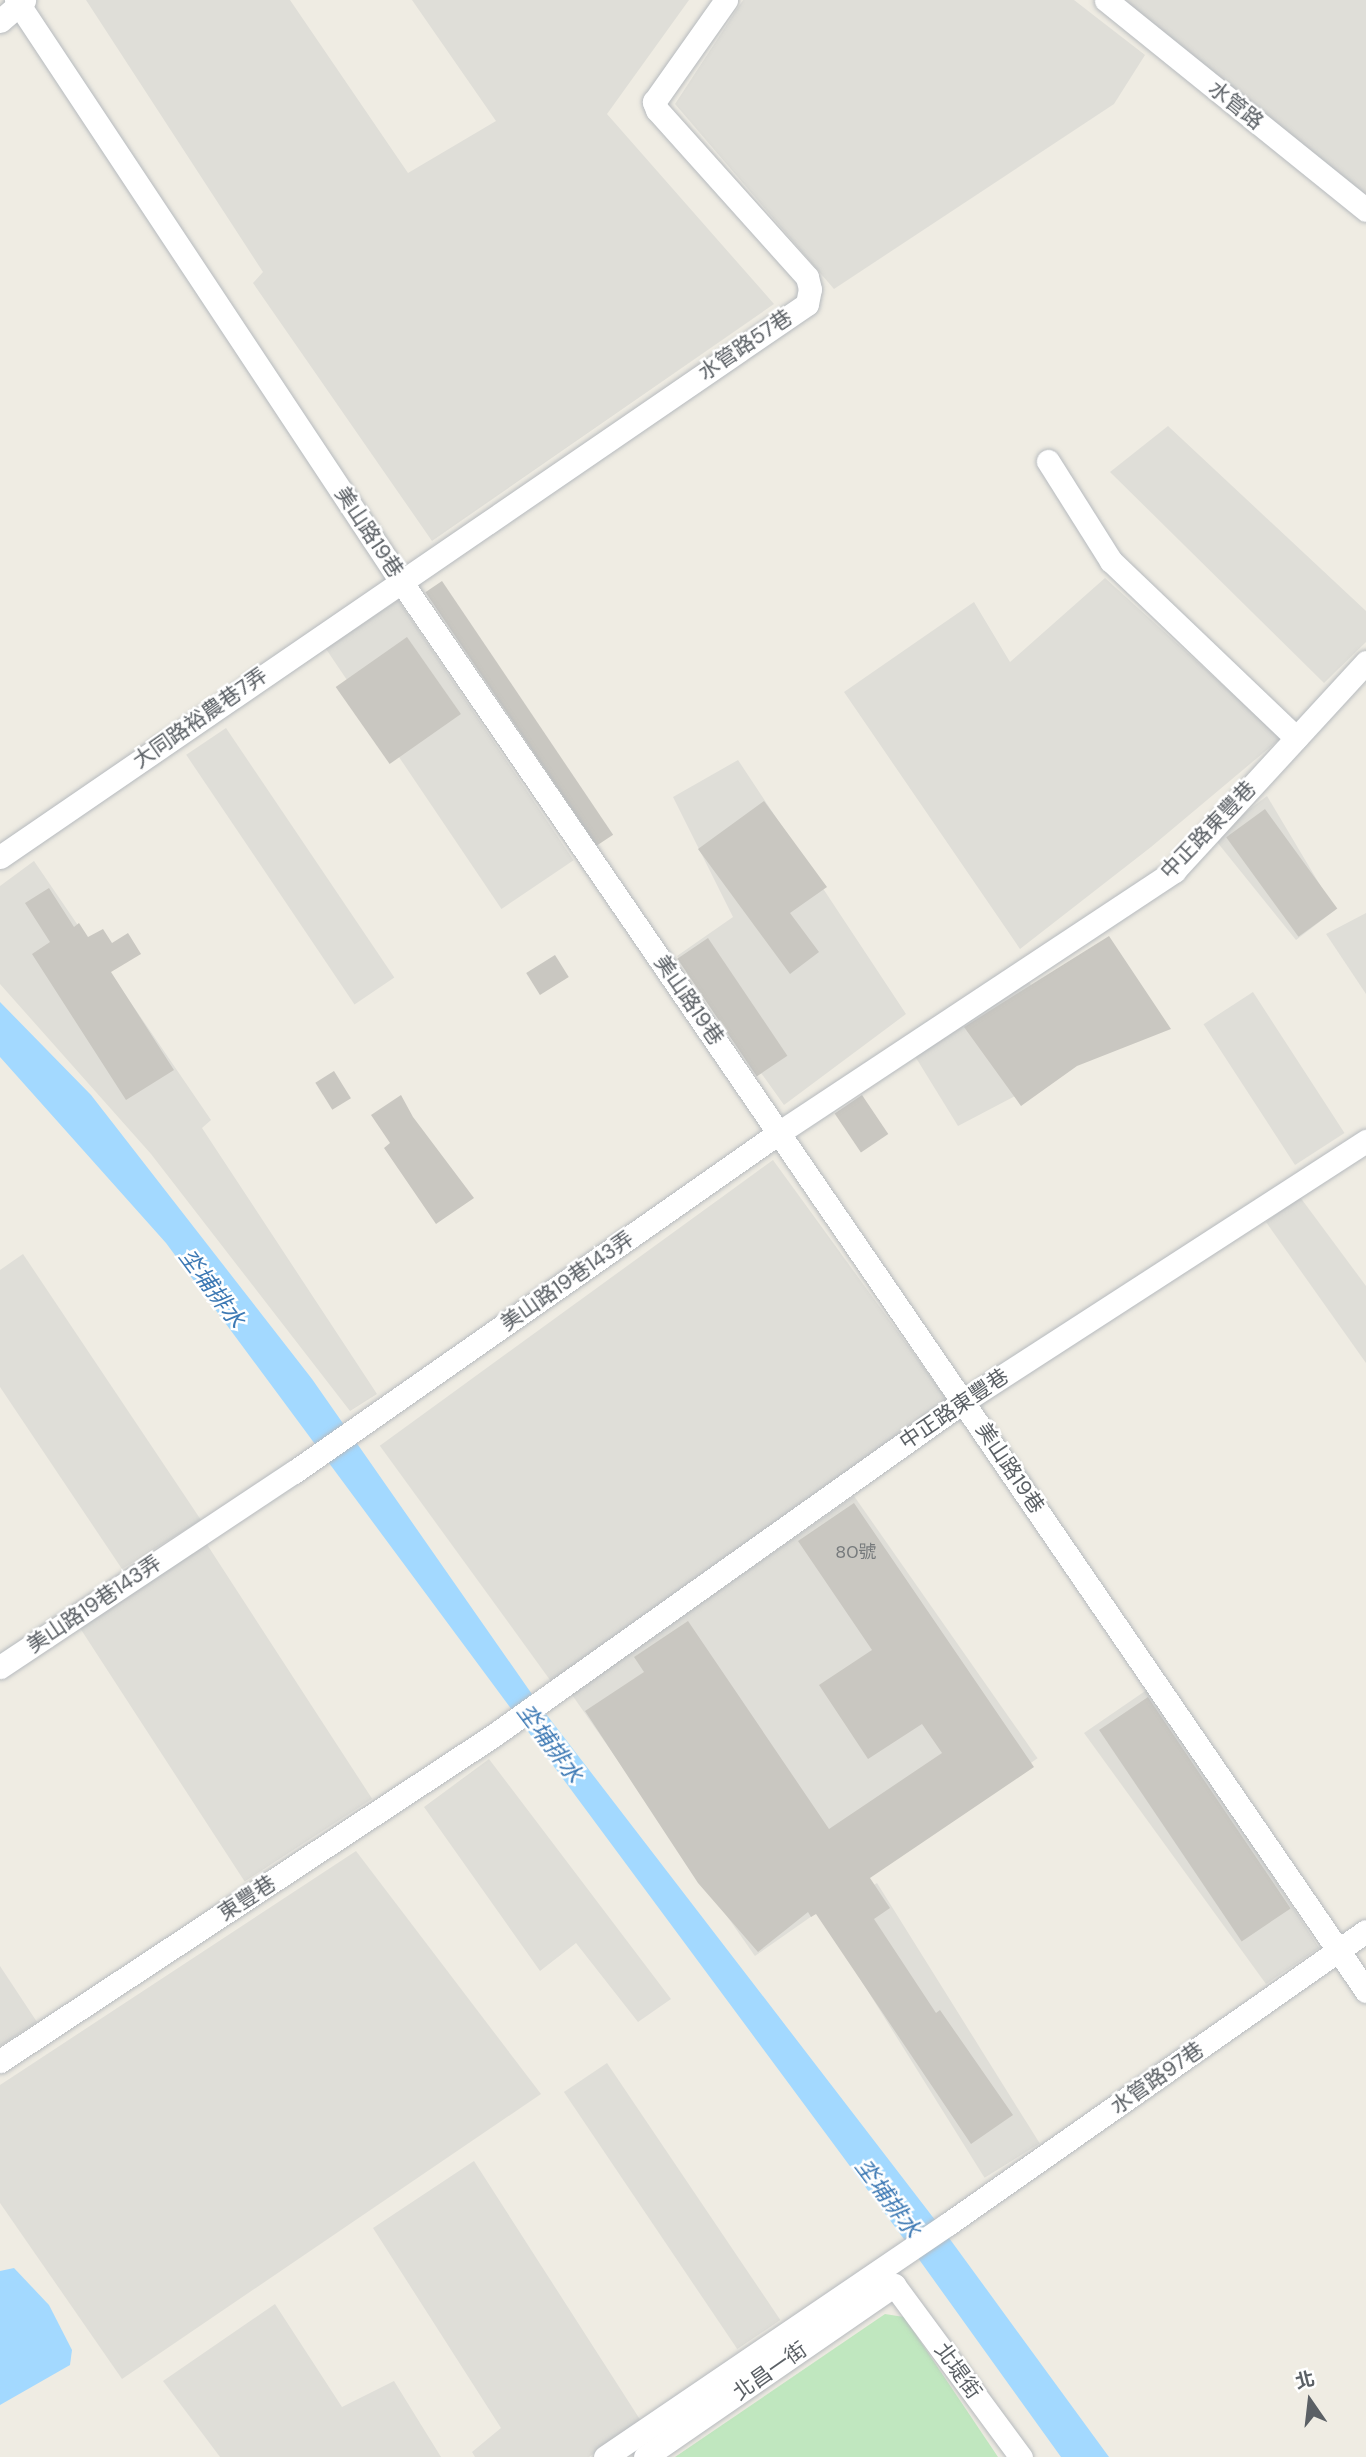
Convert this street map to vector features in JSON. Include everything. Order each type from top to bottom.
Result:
[{"type":"street","name":"水管路57巷","points":[[400,580],[807,304],[810,289],[807,277],[657,110],[654,102],[726,0]]},
{"type":"street","name":"水管路","points":[[1106,0],[1366,210]]},
{"type":"street","name":"美山路19巷","points":[[20,2],[400,580],[1366,1991]]},
{"type":"street","points":[[0,21],[20,2]]},
{"type":"street","points":[[1048,461],[1111,561],[1296,738]]},
{"type":"street","name":"大同路裕農巷7弄","points":[[0,856],[400,580]]},
{"type":"street","name":"中正路東豐巷","points":[[780,1132],[1174,872],[1366,662]]},
{"type":"street","name":"美山路19巷143弄","points":[[0,1667],[294,1472],[780,1132]]},
{"type":"street","name":"中正路東豐巷","points":[[494,1735],[964,1401],[1366,1141]]},
{"type":"street","name":"東豐巷","points":[[0,2061],[494,1735]]},
{"type":"street","name":"水管路97巷","points":[[891,2275],[948,2224],[1366,1931]]},
{"type":"street","points":[[605,2457],[891,2275]]},
{"type":"street","name":"北昌一街","points":[[645,2457],[891,2275]]},
{"type":"street","name":"北堤街","points":[[891,2275],[1021,2457]]},
{"type":"shaded area","points":[[86,0],[290,0],[408,173],[496,121],[412,0],[689,0],[607,114],[774,304],[432,541],[253,283],[263,272]]},
{"type":"shaded area","points":[[743,0],[1074,0],[1145,55],[1114,104],[834,289],[675,104]]},
{"type":"shaded area","points":[[1121,0],[1366,0],[1366,195]]},
{"type":"shaded area","points":[[1168,426],[1366,611],[1366,642],[1324,683],[1110,472]]},
{"type":"shaded area","points":[[1105,578],[1281,738],[1151,847],[1020,949],[844,692],[974,602],[1010,662]]},
{"type":"shaded area","points":[[398,600],[574,860],[501,909],[326,649]]},
{"type":"shaded area","points":[[226,728],[394,978],[355,1004],[186,755]]},
{"type":"shaded area","points":[[738,760],[906,1014],[784,1105],[677,956],[733,917],[673,797]]},
{"type":"shaded area","points":[[1267,796],[1335,910],[1296,940],[1213,837]]},
{"type":"shaded area","points":[[34,861],[211,1120],[202,1128],[377,1394],[350,1411],[151,1154],[0,984],[0,886]]},
{"type":"shaded area","points":[[1366,913],[1366,994],[1326,934]]},
{"type":"shaded area","points":[[1026,977],[1080,1062],[958,1126],[913,1053]]},
{"type":"shaded area","points":[[1253,992],[1344,1133],[1295,1165],[1204,1024]]},
{"type":"shaded area","points":[[773,1160],[947,1399],[554,1685],[380,1446]]},
{"type":"shaded area","points":[[1300,1197],[1366,1286],[1366,1363],[1266,1222]]},
{"type":"shaded area","points":[[23,1254],[201,1520],[122,1569],[0,1387],[0,1270]]},
{"type":"shaded area","points":[[854,1496],[1038,1758],[755,1956],[571,1694]]},
{"type":"shaded area","points":[[206,1543],[372,1799],[245,1882],[79,1626]]},
{"type":"shaded area","points":[[1151,1687],[1319,1948],[1266,1984],[1084,1733]]},
{"type":"shaded area","points":[[489,1759],[671,1999],[638,2022],[576,1943],[540,1971],[424,1807]]},
{"type":"shaded area","points":[[356,1851],[541,2094],[122,2379],[0,2203],[0,2085]]},
{"type":"shaded area","points":[[877,1883],[1040,2143],[985,2178],[822,1917]]},
{"type":"shaded area","points":[[0,1966],[37,2022],[0,2046]]},
{"type":"shaded area","points":[[607,2063],[780,2320],[737,2349],[564,2092]]},
{"type":"shaded area","points":[[474,2161],[641,2421],[589,2457],[475,2457],[472,2452],[501,2428],[373,2228]]},
{"type":"shaded area","points":[[275,2304],[342,2407],[394,2381],[441,2457],[220,2457],[163,2381]]},
{"type":"green space","points":[[885,2314],[904,2317],[998,2457],[675,2457]]},
{"type":"water","name":"坔埔排水","points":[[0,1002],[91,1095],[312,1379],[543,1710],[952,2242],[1109,2457],[1061,2457],[918,2258],[166,1243],[0,1057]]},
{"type":"water","points":[[14,2268],[49,2305],[72,2350],[70,2365],[0,2405],[0,2271]]},
{"type":"building","points":[[442,581],[613,835],[597,846],[425,592]]},
{"type":"building","points":[[407,637],[461,714],[390,764],[336,687]]},
{"type":"building","points":[[764,801],[827,887],[790,913],[819,952],[790,974],[698,849]]},
{"type":"building","points":[[1265,809],[1337,909],[1298,937],[1226,837]]},
{"type":"building","points":[[49,888],[74,927],[79,923],[88,937],[103,929],[112,943],[128,933],[141,954],[111,972],[174,1070],[126,1100],[32,954],[50,942],[25,903]]},
{"type":"building","points":[[1109,936],[1171,1029],[1077,1066],[1021,1106],[964,1027]]},
{"type":"building","points":[[708,938],[787,1056],[757,1076],[677,959]]},
{"type":"building","points":[[555,955],[569,977],[540,995],[526,973]]},
{"type":"building","points":[[334,1071],[351,1098],[332,1110],[315,1083]]},
{"type":"building","points":[[401,1095],[413,1117],[474,1198],[436,1224],[384,1148],[390,1143],[371,1115]]},
{"type":"building","points":[[862,1095],[888,1134],[861,1152],[835,1113]]},
{"type":"building","points":[[854,1503],[1034,1767],[870,1878],[890,1908],[874,1919],[936,2013],[940,2010],[1013,2115],[971,2144],[816,1914],[811,1917],[808,1912],[758,1952],[698,1883],[585,1711],[644,1672],[634,1657],[688,1621],[829,1829],[942,1753],[922,1724],[868,1759],[819,1685],[872,1650],[798,1541]]},
{"type":"building","points":[[1148,1697],[1291,1908],[1242,1941],[1099,1730]]}]
